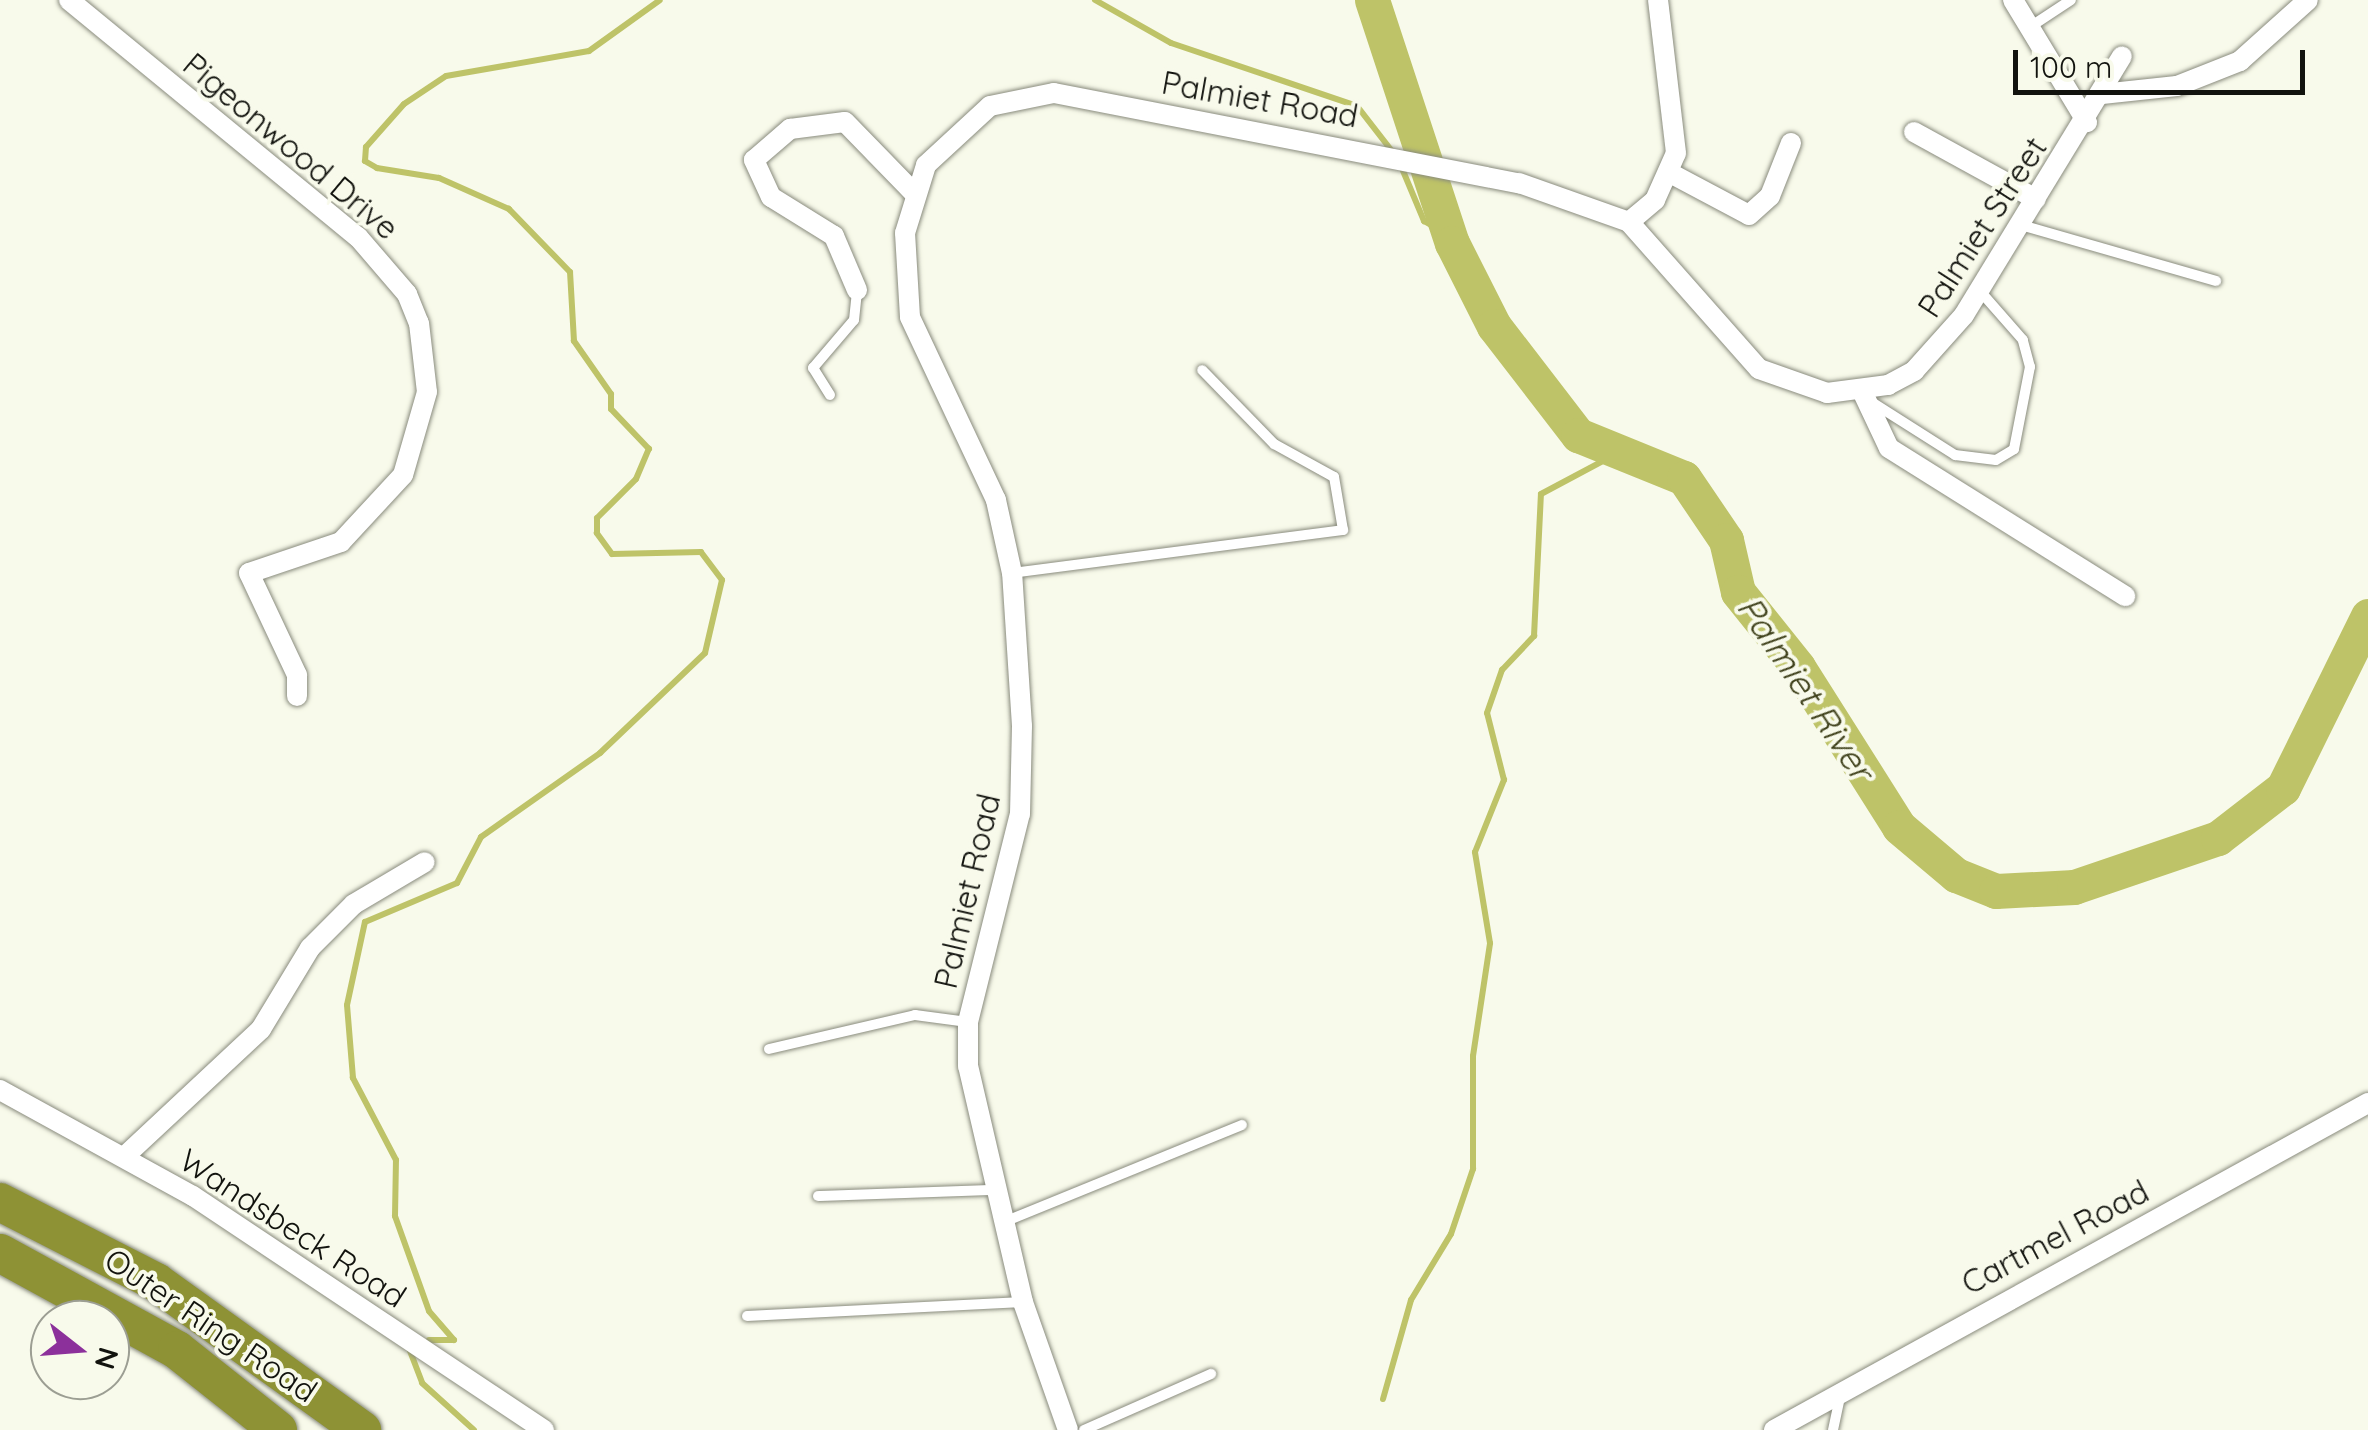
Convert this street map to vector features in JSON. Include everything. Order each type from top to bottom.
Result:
[{"type":"highway","name":"Outer Ring Road","points":[[0,1202],[170,1290],[362,1430]]},
{"type":"highway","name":"Outer Ring Road","points":[[0,1253],[164,1342],[278,1430]]},
{"type":"street","name":"Pigeonwood Drive","points":[[69,0],[358,237],[407,294],[419,323],[427,392],[403,475],[341,542],[248,572],[297,676],[298,696]]},
{"type":"street","points":[[1629,222],[1670,172],[1678,120],[1658,0]]},
{"type":"street","points":[[2013,0],[2027,29],[2087,122]]},
{"type":"street","points":[[2102,94],[2178,86],[2240,61],[2275,39],[2308,0]]},
{"type":"street","name":"Palmiet Street","points":[[1629,222],[1759,368],[1827,393],[1863,395],[1914,371],[1980,290],[2087,122],[2122,56]]},
{"type":"street","name":"Palmiet Road","points":[[1068,1430],[1023,1302],[992,1190],[968,1022],[1020,814],[1012,573],[996,500],[910,317],[905,233],[914,193],[939,146],[966,121],[990,106],[1054,93],[1360,148],[1519,182],[1629,222]]},
{"type":"street","points":[[856,290],[834,236],[771,197],[754,160],[790,129],[845,122],[914,193]]},
{"type":"street","points":[[1914,132],[2036,199]]},
{"type":"street","points":[[1670,172],[1749,215],[1770,196],[1791,143]]},
{"type":"street","points":[[1863,395],[1898,454],[2124,596]]},
{"type":"street","points":[[129,1150],[261,1029],[310,948],[354,904],[425,862]]},
{"type":"street","name":"Wandsbeck Road","points":[[0,1090],[129,1150],[544,1430]]},
{"type":"street","name":"Cartmel Road","points":[[1774,1430],[1842,1386],[2368,1103]]},
{"type":"lane","points":[[2027,29],[2072,0]]},
{"type":"lane","points":[[2021,226],[2216,281]]},
{"type":"lane","points":[[830,394],[813,368],[854,320],[856,290]]},
{"type":"lane","points":[[1863,395],[1966,458],[2014,449],[2030,367],[2015,329],[1980,290]]},
{"type":"lane","points":[[1012,573],[1343,530],[1334,478],[1274,444],[1202,370]]},
{"type":"lane","points":[[769,1048],[915,1015],[968,1022]]},
{"type":"lane","points":[[1003,1222],[1242,1125]]},
{"type":"lane","points":[[818,1196],[992,1190]]},
{"type":"lane","points":[[747,1316],[1023,1302]]},
{"type":"lane","points":[[1084,1430],[1212,1374]]},
{"type":"lane","points":[[1833,1430],[1842,1386]]},
{"type":"lane","points":[[1054,1430],[1068,1430]]},
{"type":"waterway","points":[[429,1340],[454,1340],[429,1311],[395,1216],[396,1160],[353,1078],[347,1005],[365,922],[457,883],[481,837],[600,753],[705,653],[722,580],[701,552],[612,554],[597,533],[597,518],[636,479],[649,449],[611,409],[611,394],[574,341],[570,272],[509,209],[439,178],[377,168],[365,161],[366,147],[404,104],[446,76],[589,51],[660,0]]},
{"type":"waterway","points":[[1095,0],[1171,43],[1357,106],[1395,155]]},
{"type":"waterway","name":"Palmiet River","points":[[1372,0],[1452,243],[1494,326],[1578,435],[1684,478],[1726,540],[1738,592],[1798,667],[1899,827],[1956,875],[1996,891],[2074,887],[2218,838],[2283,788],[2368,616]]},
{"type":"waterway","points":[[1401,166],[1424,221],[1450,236]]},
{"type":"waterway","points":[[1383,1399],[1411,1300],[1451,1234],[1473,1169],[1473,1056],[1490,943],[1475,852],[1504,780],[1487,713],[1502,670],[1534,636],[1541,494],[1620,452]]},
{"type":"waterway","points":[[410,1351],[422,1383],[474,1430]]}]
